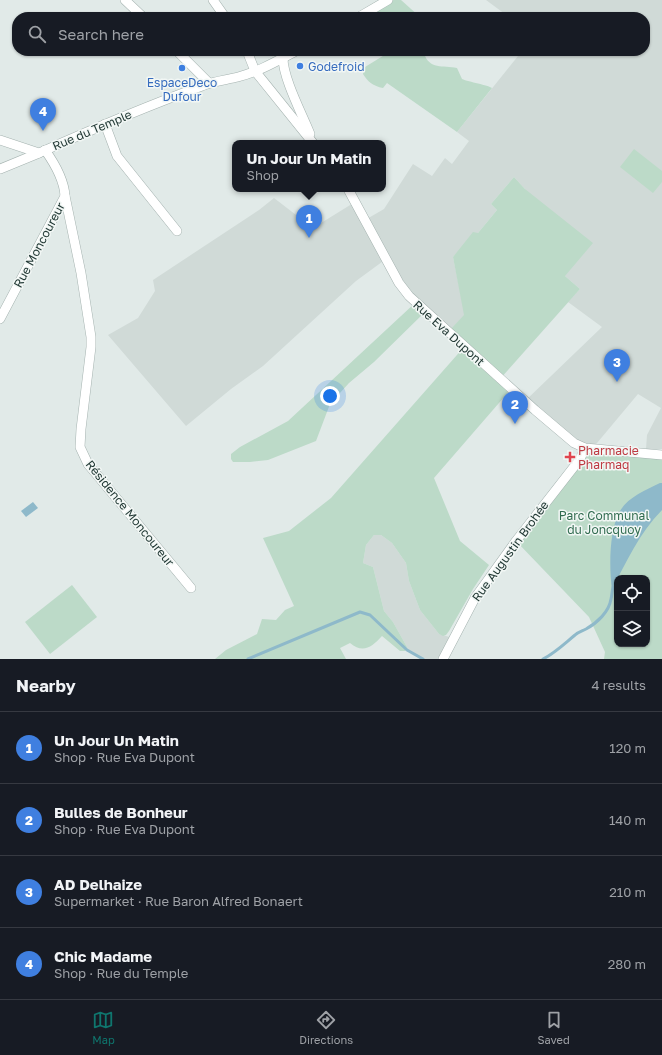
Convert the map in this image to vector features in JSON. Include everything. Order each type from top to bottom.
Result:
[{"type":"street","points":[[126,0],[138,12]]},
{"type":"street","points":[[214,0],[222,12]]},
{"type":"street","points":[[368,12],[388,0]]},
{"type":"street","points":[[182,56],[209,83]]},
{"type":"street","points":[[249,56],[255,71],[311,140]]},
{"type":"street","name":"Rue du Temple","points":[[0,140],[42,151],[105,124],[209,83],[237,77],[255,71],[287,56]]},
{"type":"street","points":[[283,58],[283,65],[312,140]]},
{"type":"street","points":[[105,124],[117,156],[177,231]]},
{"type":"street","points":[[0,169],[42,151]]},
{"type":"street","name":"Rue Moncoureur","points":[[0,319],[65,196],[64,185],[54,164],[42,151]]},
{"type":"street","name":"Rue Eva Dupont","points":[[350,192],[399,283],[409,296],[535,410],[574,443],[585,448]]},
{"type":"street","name":"Résidence Moncoureur","points":[[65,196],[81,273],[91,337],[80,447],[88,464],[191,588]]},
{"type":"street","points":[[585,448],[662,455]]},
{"type":"street","name":"Rue Augustin Brohée","points":[[442,659],[475,598],[516,541],[580,459],[585,448]]},
{"type":"shaded area","points":[[486,0],[662,0],[662,449],[646,449],[647,435],[661,408],[638,394],[592,449],[585,448],[525,401],[602,327],[568,302],[580,289],[565,276],[525,189],[514,177],[491,204],[497,210],[478,233],[453,257],[465,315],[448,332],[415,303],[386,259],[356,281],[263,366],[231,389],[186,426],[108,335],[138,318],[155,291],[153,280],[259,210],[274,198],[313,228],[355,202],[365,220],[384,209],[413,164],[432,176],[445,158],[452,164],[469,141],[457,132],[518,56],[650,56],[650,12],[502,12]]},
{"type":"shaded area","points":[[374,535],[381,535],[392,543],[406,563],[409,581],[420,610],[439,634],[453,638],[443,659],[423,659],[407,650],[407,647],[393,622],[384,611],[373,567],[363,563],[366,545]]},
{"type":"green space","points":[[388,0],[401,0],[414,12],[373,12],[372,10]]},
{"type":"green space","points":[[383,56],[425,56],[429,62],[437,66],[457,68],[462,79],[492,88],[457,132],[387,83],[383,88],[371,83],[363,74],[365,67]]},
{"type":"green space","points":[[634,149],[662,171],[662,182],[653,193],[620,167]]},
{"type":"green space","points":[[514,177],[525,189],[593,243],[565,276],[580,289],[500,379],[511,389],[434,478],[460,541],[489,565],[473,589],[449,631],[443,636],[439,634],[420,610],[409,581],[406,563],[392,543],[381,535],[374,535],[366,545],[363,563],[373,567],[384,611],[393,622],[407,647],[405,651],[400,651],[382,636],[367,648],[359,648],[350,643],[340,648],[346,659],[215,659],[226,650],[257,634],[262,619],[276,620],[285,610],[294,606],[263,538],[289,531],[331,498],[464,347],[448,332],[464,315],[453,257],[473,232],[478,233],[497,210],[491,204]]},
{"type":"green space","points":[[415,303],[425,312],[374,362],[349,383],[330,404],[316,441],[268,460],[233,462],[231,459],[231,454],[240,447],[288,421]]},
{"type":"green space","name":"Parc Communal du Joncquoy","points":[[585,448],[662,455],[662,659],[604,659],[605,652],[589,617],[516,541]]},
{"type":"green space","points":[[72,585],[97,617],[50,654],[25,622]]},
{"type":"water","points":[[662,483],[662,510],[646,528],[619,575],[614,575],[614,585],[612,589],[610,571],[611,549],[616,519],[623,506],[638,494]]},
{"type":"water","points":[[33,502],[38,508],[26,517],[21,511]]},
{"type":"waterway","points":[[543,659],[577,633],[594,624],[602,617],[610,604],[613,587]]},
{"type":"waterway","points":[[248,659],[360,612],[370,615],[407,650],[423,659]]},
{"type":"place","name":"Godefroid","points":[[300,66]]},
{"type":"place","name":"EspaceDeco Dufour","points":[[182,68]]},
{"type":"place","name":"Chic Madame","points":[[43,131]]},
{"type":"place","name":"Un Jour Un Matin","points":[[309,238]]},
{"type":"place","name":"AD Delhaize","points":[[617,382]]},
{"type":"place","name":"Bulles de Bonheur","points":[[515,424]]},
{"type":"place","name":"Pharmacie Pharmaq","points":[[570,457]]}]
